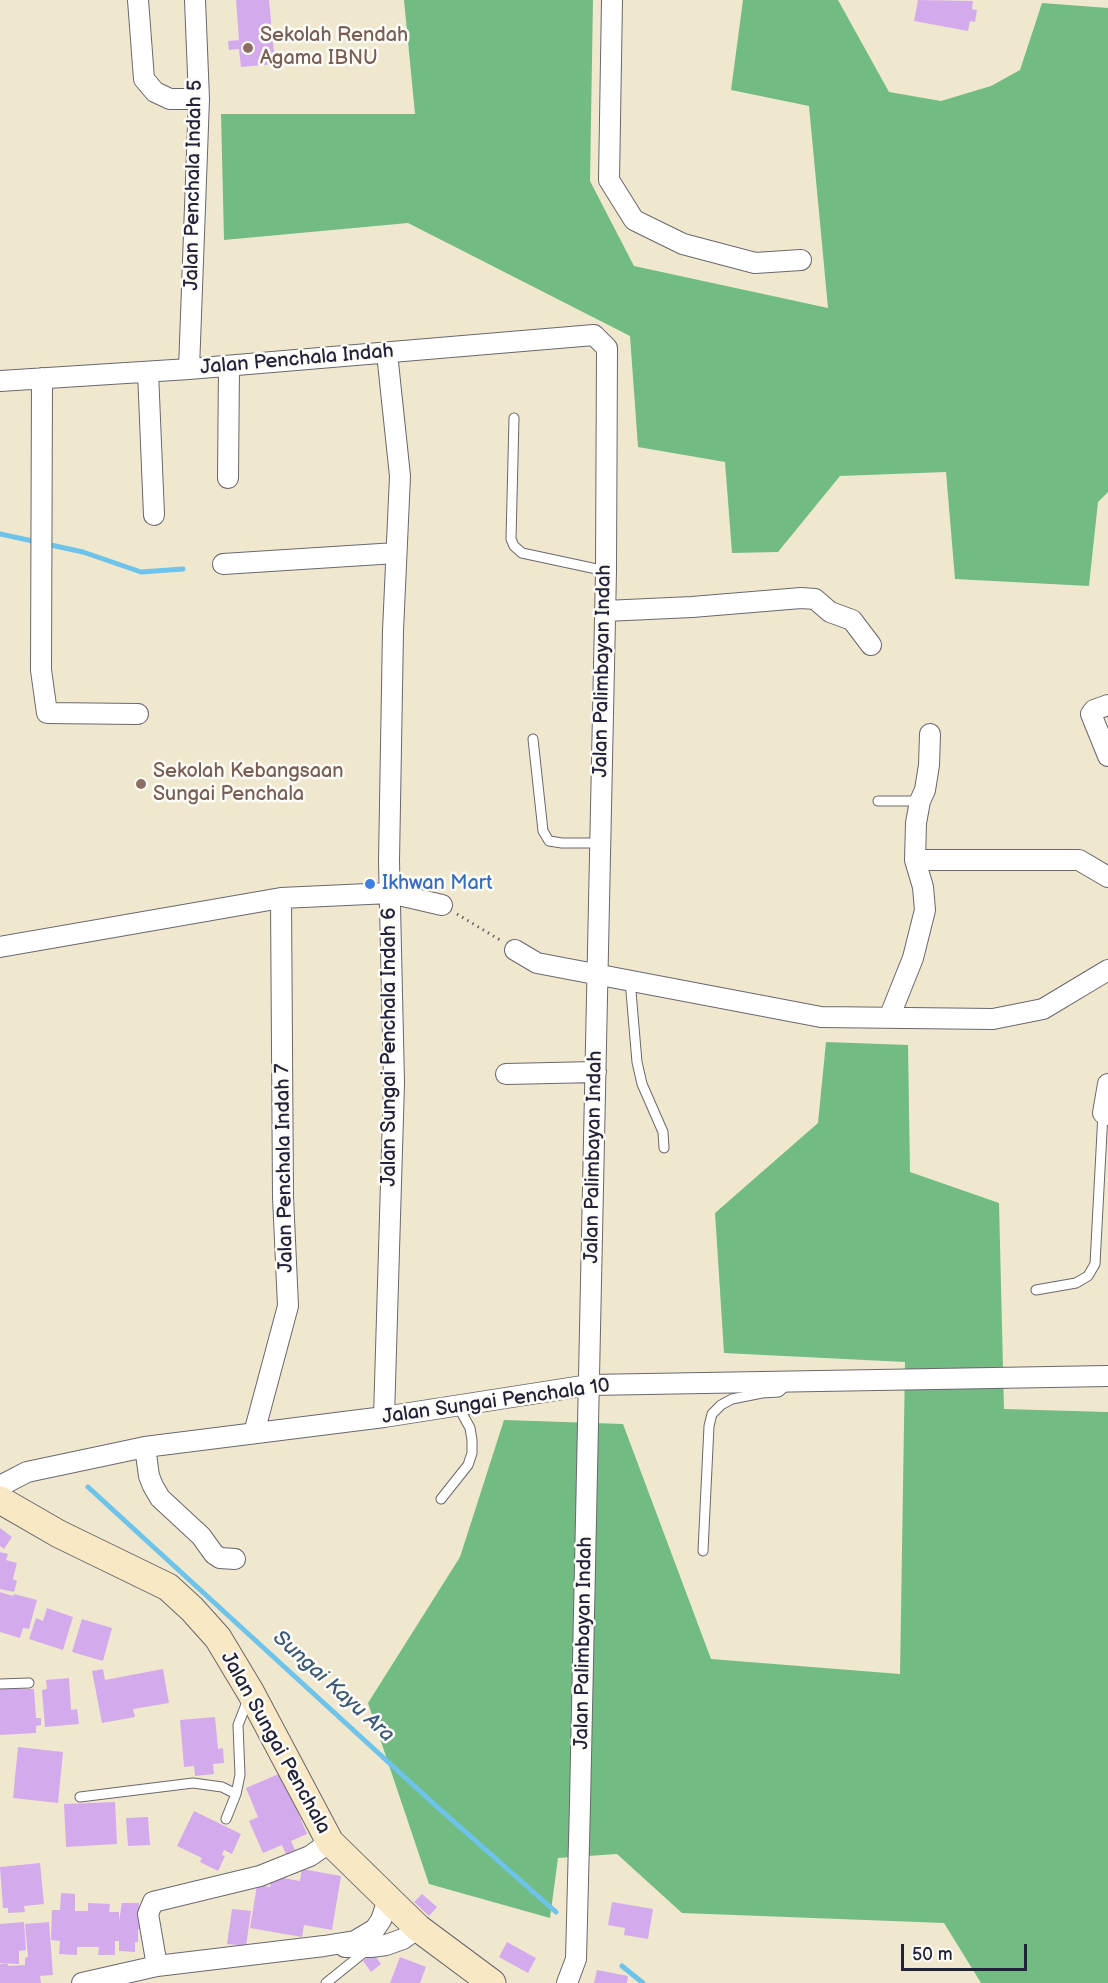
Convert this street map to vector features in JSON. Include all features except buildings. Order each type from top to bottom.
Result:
[{"type":"street","points":[[138,0],[144,79],[155,92],[170,99],[199,99]]},
{"type":"street","name":"Jalan Penchala Indah 5","points":[[189,369],[199,99],[195,0]]},
{"type":"street","points":[[612,0],[609,180],[634,220],[683,244],[755,263],[801,260]]},
{"type":"street","name":"Jalan Penchala Indah","points":[[0,381],[229,366],[594,335]]},
{"type":"street","name":"Jalan Palimbayan Indah","points":[[567,1983],[576,1959],[606,572],[607,348],[594,335]]},
{"type":"street","name":"Jalan Sungai Penchala Indah 6","points":[[384,1418],[394,1083],[390,893],[393,632],[400,476],[387,353]]},
{"type":"street","points":[[228,478],[229,366]]},
{"type":"street","points":[[148,372],[154,515]]},
{"type":"street","points":[[42,378],[41,670],[47,713],[138,714]]},
{"type":"street","points":[[223,564],[396,553]]},
{"type":"street","points":[[605,611],[815,598],[830,612],[852,620],[871,645]]},
{"type":"street","points":[[1108,705],[1094,710],[1091,714],[1108,756]]},
{"type":"street","points":[[889,1018],[913,958],[925,910],[923,887],[915,860],[916,823],[930,757],[930,734]]},
{"type":"street","points":[[915,860],[1079,860],[1108,877]]},
{"type":"street","points":[[0,947],[281,898],[390,893],[442,905]]},
{"type":"street","name":"Jalan Penchala Indah 7","points":[[254,1433],[288,1306],[283,1197],[281,898]]},
{"type":"street","points":[[515,950],[537,963],[821,1017],[993,1019],[1043,1009],[1108,970]]},
{"type":"street","points":[[506,1074],[596,1072]]},
{"type":"street","points":[[1106,1114],[1108,1084]]},
{"type":"street","name":"Jalan Sungai Penchala 10","points":[[0,1486],[27,1472],[145,1447],[384,1418],[589,1385],[1108,1376]]},
{"type":"street","points":[[145,1447],[149,1476],[160,1498],[201,1536],[214,1554],[220,1558],[235,1559]]},
{"type":"street","name":"Jalan Sungai Penchala","points":[[0,1500],[59,1534],[168,1587],[192,1609],[218,1638],[251,1693],[330,1842],[418,1928],[492,1983]]},
{"type":"street","points":[[157,1966],[148,1914],[153,1902],[260,1876],[310,1856],[330,1842]]},
{"type":"street","points":[[370,1940],[381,1920],[388,1900]]},
{"type":"street","points":[[82,1983],[157,1966],[370,1940],[386,1945],[403,1939],[418,1928]]},
{"type":"lane","points":[[514,418],[511,539],[514,546],[522,552],[606,572]]},
{"type":"lane","points":[[533,739],[543,831],[549,841],[599,843]]},
{"type":"lane","points":[[878,801],[922,795]]},
{"type":"lane","points":[[630,980],[637,1062],[642,1084],[663,1132],[664,1148]]},
{"type":"lane","points":[[1036,1290],[1076,1283],[1088,1276],[1095,1264],[1106,1114]]},
{"type":"lane","points":[[703,1551],[709,1426],[712,1414],[732,1399],[779,1392],[791,1382]]},
{"type":"lane","points":[[441,1499],[468,1464],[472,1453],[470,1428],[458,1406]]},
{"type":"lane","points":[[0,1684],[29,1683]]},
{"type":"lane","points":[[226,1819],[236,1794],[240,1775],[238,1725],[244,1705],[251,1693]]},
{"type":"lane","points":[[80,1797],[193,1783],[222,1787],[236,1794]]},
{"type":"lane","points":[[326,1983],[370,1940]]},
{"type":"path","points":[[442,905],[515,950]]},
{"type":"green space","points":[[404,0],[593,0],[590,181],[634,266],[828,308],[809,106],[731,90],[743,0],[838,0],[889,92],[941,101],[991,86],[1020,70],[1042,3],[1108,8],[1108,492],[1098,502],[1089,586],[955,579],[946,472],[840,476],[778,552],[732,553],[725,462],[638,447],[630,336],[408,223],[224,240],[221,114],[415,114]]},
{"type":"green space","points":[[826,1042],[908,1045],[910,1172],[999,1203],[1004,1409],[1108,1412],[1108,1983],[981,1983],[944,1923],[682,1913],[617,1854],[558,1858],[550,1918],[429,1884],[368,1703],[460,1557],[504,1420],[623,1424],[711,1659],[900,1674],[905,1362],[724,1353],[715,1213],[818,1123]]},
{"type":"waterway","points":[[0,534],[83,552],[141,572],[183,569]]},
{"type":"waterway","name":"Sungai Kayu Ara","points":[[88,1487],[434,1804],[556,1912]]},
{"type":"waterway","name":"Sungai Kayu Ara","points":[[622,1966],[643,1983]]},
{"type":"place","name":"Sekolah Rendah Agama IBNU","points":[[248,48]]},
{"type":"place","name":"Sekolah Kebangsaan Sungai Penchala","points":[[141,784]]},
{"type":"place","name":"Ikhwan Mart","points":[[370,884]]}]
